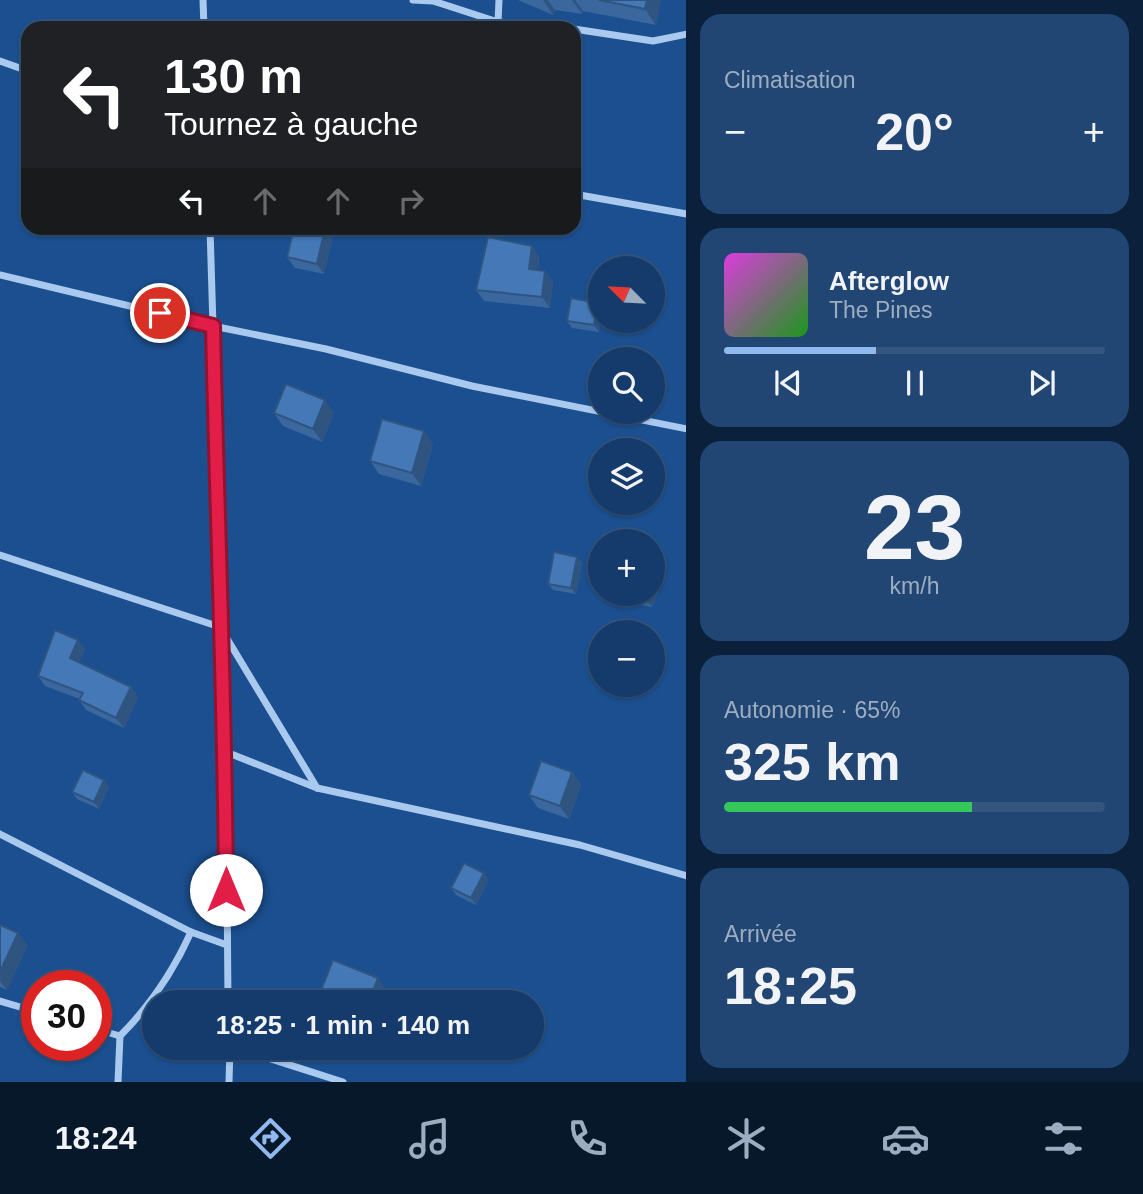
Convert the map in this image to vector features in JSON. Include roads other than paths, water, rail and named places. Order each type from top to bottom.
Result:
[{"type":"street","points":[[203,0],[204,21]]},
{"type":"street","points":[[413,0],[433,1],[495,21]]},
{"type":"street","points":[[498,21],[499,0]]},
{"type":"street","points":[[581,30],[653,41],[686,34]]},
{"type":"street","points":[[0,61],[21,68]]},
{"type":"street","points":[[581,195],[686,214]]},
{"type":"street","points":[[210,235],[220,627],[226,752],[228,990]]},
{"type":"street","points":[[0,275],[213,326],[326,349],[472,386],[686,429]]},
{"type":"street","points":[[0,555],[220,627],[317,788]]},
{"type":"street","points":[[226,752],[317,788],[580,845],[686,876]]},
{"type":"street","points":[[0,834],[191,932],[227,945]]},
{"type":"street","points":[[118,1082],[120,1036],[149,1007],[178,962],[191,932]]},
{"type":"street","points":[[0,1001],[21,1007]]},
{"type":"street","points":[[112,1034],[120,1036]]},
{"type":"street","points":[[229,1082],[230,1060]]},
{"type":"street","points":[[274,1060],[343,1082]]}]
